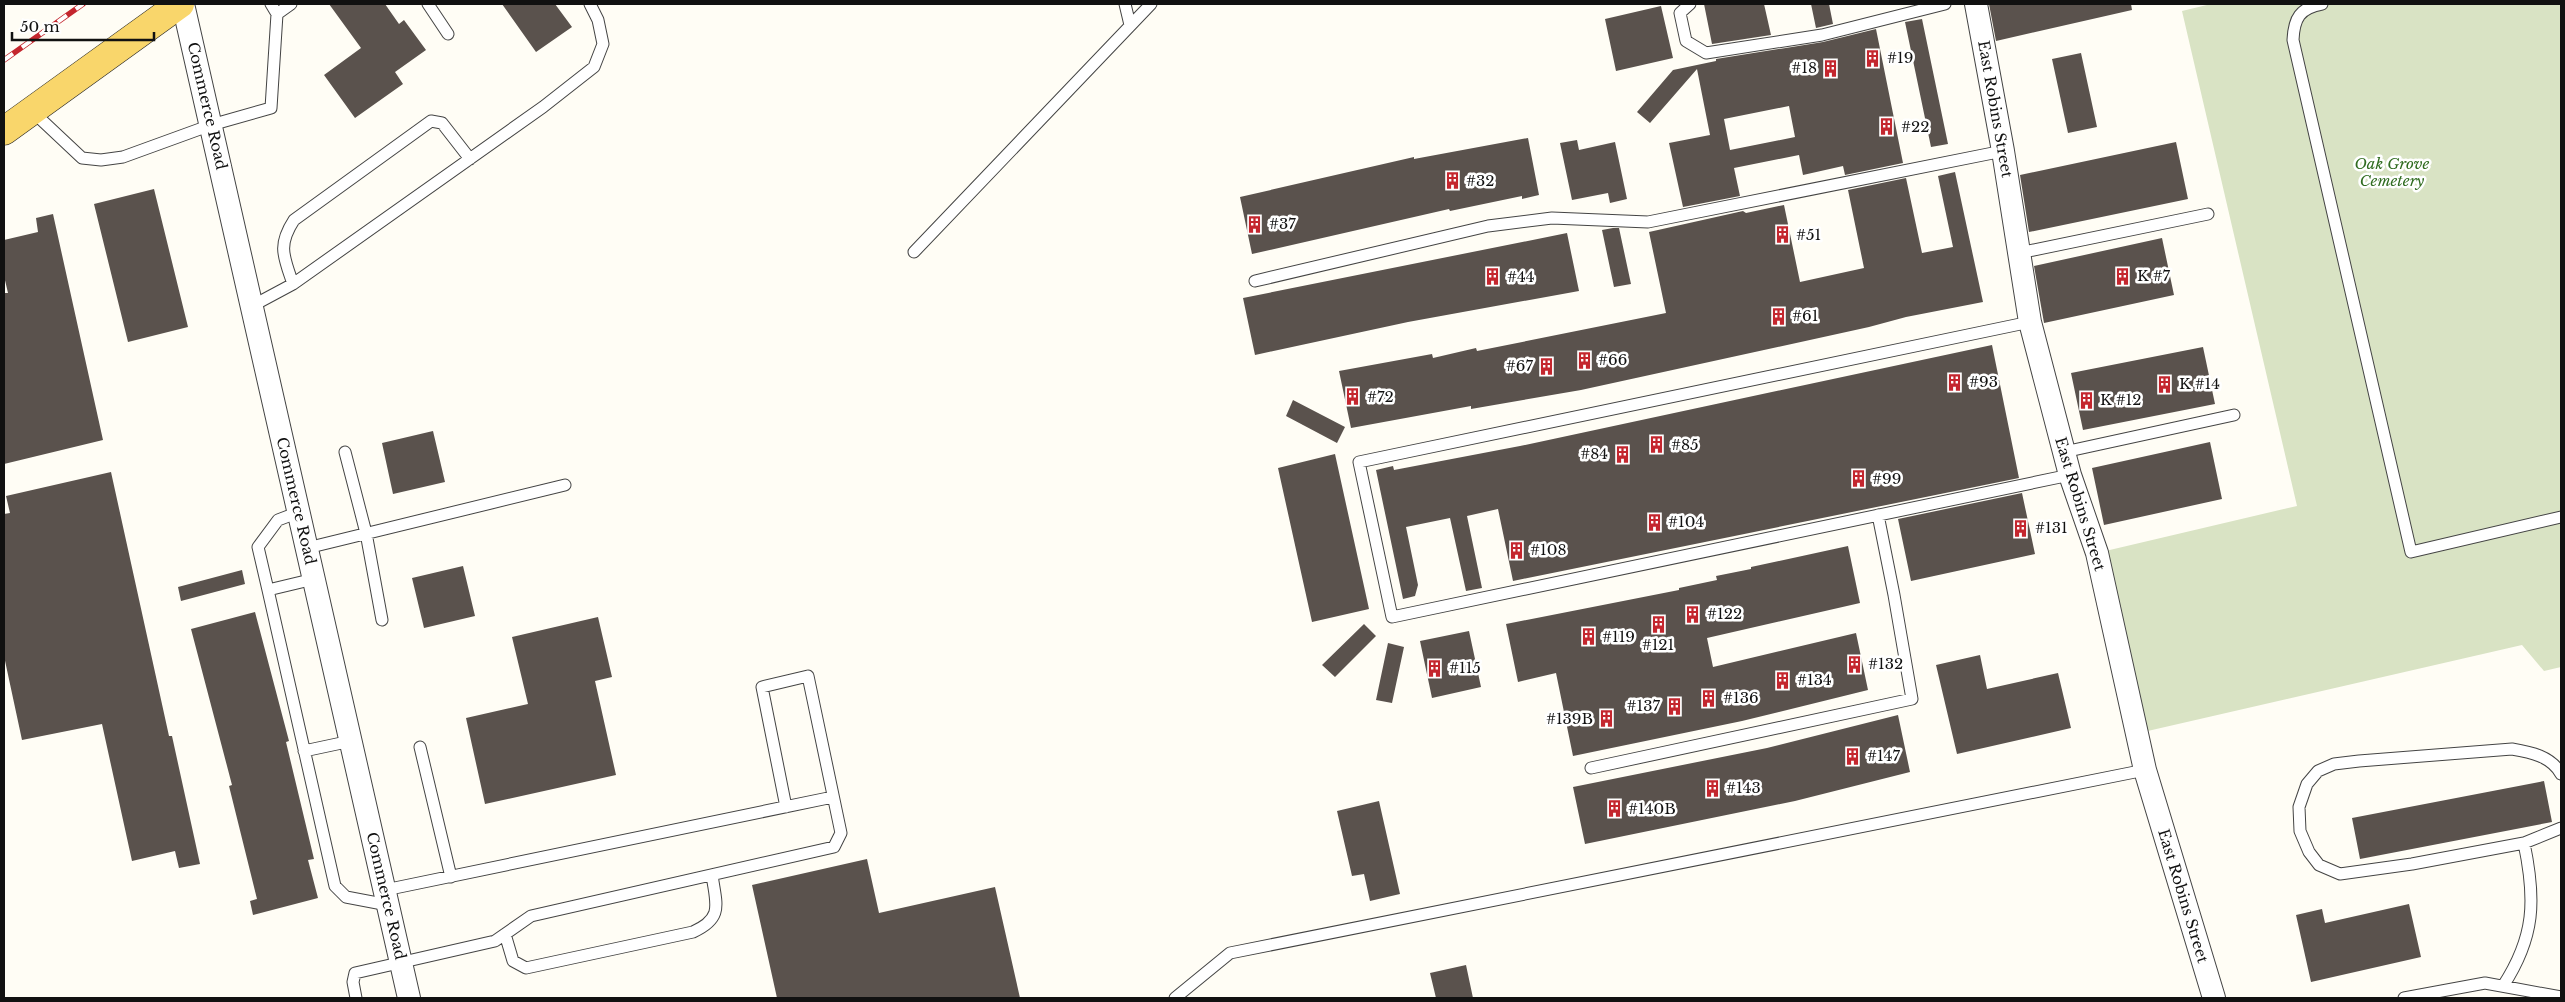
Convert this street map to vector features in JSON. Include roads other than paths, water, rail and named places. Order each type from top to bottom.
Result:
[{"type":"main road","points":[[4,131],[182,4]]},
{"type":"street","name":"Commerce Road","points":[[182,4],[409,998]]},
{"type":"street","name":"East Robins Street","points":[[1976,4],[2003,151],[2030,322],[2070,475],[2097,553],[2145,770],[2214,998]]},
{"type":"lane","points":[[32,110],[82,158],[101,160],[123,157],[211,125],[271,108],[278,14],[270,4]]},
{"type":"lane","points":[[278,14],[291,4]]},
{"type":"lane","points":[[428,4],[448,34]]},
{"type":"lane","points":[[252,306],[293,284],[470,159],[594,67],[603,44],[598,20],[590,4]]},
{"type":"lane","points":[[1125,4],[1130,25]]},
{"type":"lane","points":[[914,252],[1151,4]]},
{"type":"lane","points":[[1690,4],[1680,13],[1686,41],[1706,53],[1822,35],[1942,4]]},
{"type":"lane","points":[[2322,4],[2300,14],[2294,22],[2293,40],[2412,552],[2561,517]]},
{"type":"lane","points":[[293,284],[284,256],[284,236],[294,220],[432,121],[442,124],[470,159]]},
{"type":"lane","points":[[1255,281],[1488,226],[1552,218],[1648,222],[2003,151]]},
{"type":"lane","points":[[2019,253],[2208,214]]},
{"type":"lane","points":[[2030,322],[1359,462],[1392,617],[2070,475]]},
{"type":"lane","points":[[2064,452],[2234,416]]},
{"type":"lane","points":[[344,452],[366,534],[382,620]]},
{"type":"lane","points":[[307,548],[565,485]]},
{"type":"lane","points":[[299,512],[278,520],[258,547],[335,886],[346,897],[386,897],[452,877],[833,797]]},
{"type":"lane","points":[[1591,768],[1912,698],[1878,515]]},
{"type":"lane","points":[[268,590],[314,579]]},
{"type":"lane","points":[[356,998],[352,982],[355,974],[495,941],[532,916],[834,847],[840,833],[808,676],[762,687],[786,807]]},
{"type":"lane","points":[[304,751],[351,741]]},
{"type":"lane","points":[[420,747],[452,877]]},
{"type":"lane","points":[[2561,774],[2547,759],[2530,752],[2512,749],[2334,764],[2318,771],[2307,784],[2299,807],[2300,831],[2308,852],[2319,865],[2340,874],[2412,864],[2524,843],[2561,828]]},
{"type":"lane","points":[[1175,998],[1230,953],[2145,770]]},
{"type":"lane","points":[[2502,986],[2517,964],[2527,940],[2532,910],[2531,876],[2524,843]]},
{"type":"lane","points":[[505,934],[513,961],[526,968],[693,932],[706,926],[715,917],[717,906],[712,875]]},
{"type":"lane","points":[[2404,998],[2485,983],[2561,998]]},
{"type":"railway","points":[[4,60],[83,4]]},
{"type":"place","name":"#19","points":[[1873,58]]},
{"type":"place","name":"#18","points":[[1831,68]]},
{"type":"place","name":"#22","points":[[1887,127]]},
{"type":"place","name":"#32","points":[[1452,181]]},
{"type":"place","name":"#37","points":[[1255,224]]},
{"type":"place","name":"#51","points":[[1782,235]]},
{"type":"place","name":"K #7","points":[[2123,276]]},
{"type":"place","name":"#44","points":[[1493,277]]},
{"type":"place","name":"#61","points":[[1778,316]]},
{"type":"place","name":"#66","points":[[1584,360]]},
{"type":"place","name":"#67","points":[[1547,366]]},
{"type":"place","name":"#93","points":[[1955,382]]},
{"type":"place","name":"K #14","points":[[2165,384]]},
{"type":"place","name":"#72","points":[[1353,397]]},
{"type":"place","name":"K #12","points":[[2086,400]]},
{"type":"place","name":"#85","points":[[1657,445]]},
{"type":"place","name":"#84","points":[[1622,454]]},
{"type":"place","name":"#99","points":[[1858,479]]},
{"type":"place","name":"#104","points":[[1654,522]]},
{"type":"place","name":"#131","points":[[2021,528]]},
{"type":"place","name":"#108","points":[[1516,550]]},
{"type":"place","name":"#122","points":[[1693,614]]},
{"type":"place","name":"#121","points":[[1658,624]]},
{"type":"place","name":"#119","points":[[1588,637]]},
{"type":"place","name":"#132","points":[[1854,664]]},
{"type":"place","name":"#115","points":[[1435,668]]},
{"type":"place","name":"#134","points":[[1783,680]]},
{"type":"place","name":"#136","points":[[1709,698]]},
{"type":"place","name":"#137","points":[[1674,706]]},
{"type":"place","name":"#139B","points":[[1607,719]]},
{"type":"place","name":"#147","points":[[1853,756]]},
{"type":"place","name":"#143","points":[[1712,788]]},
{"type":"place","name":"#140B","points":[[1614,809]]},
{"type":"park label","name":"Oak Grove Cemetery","points":[[2392,172]]}]
